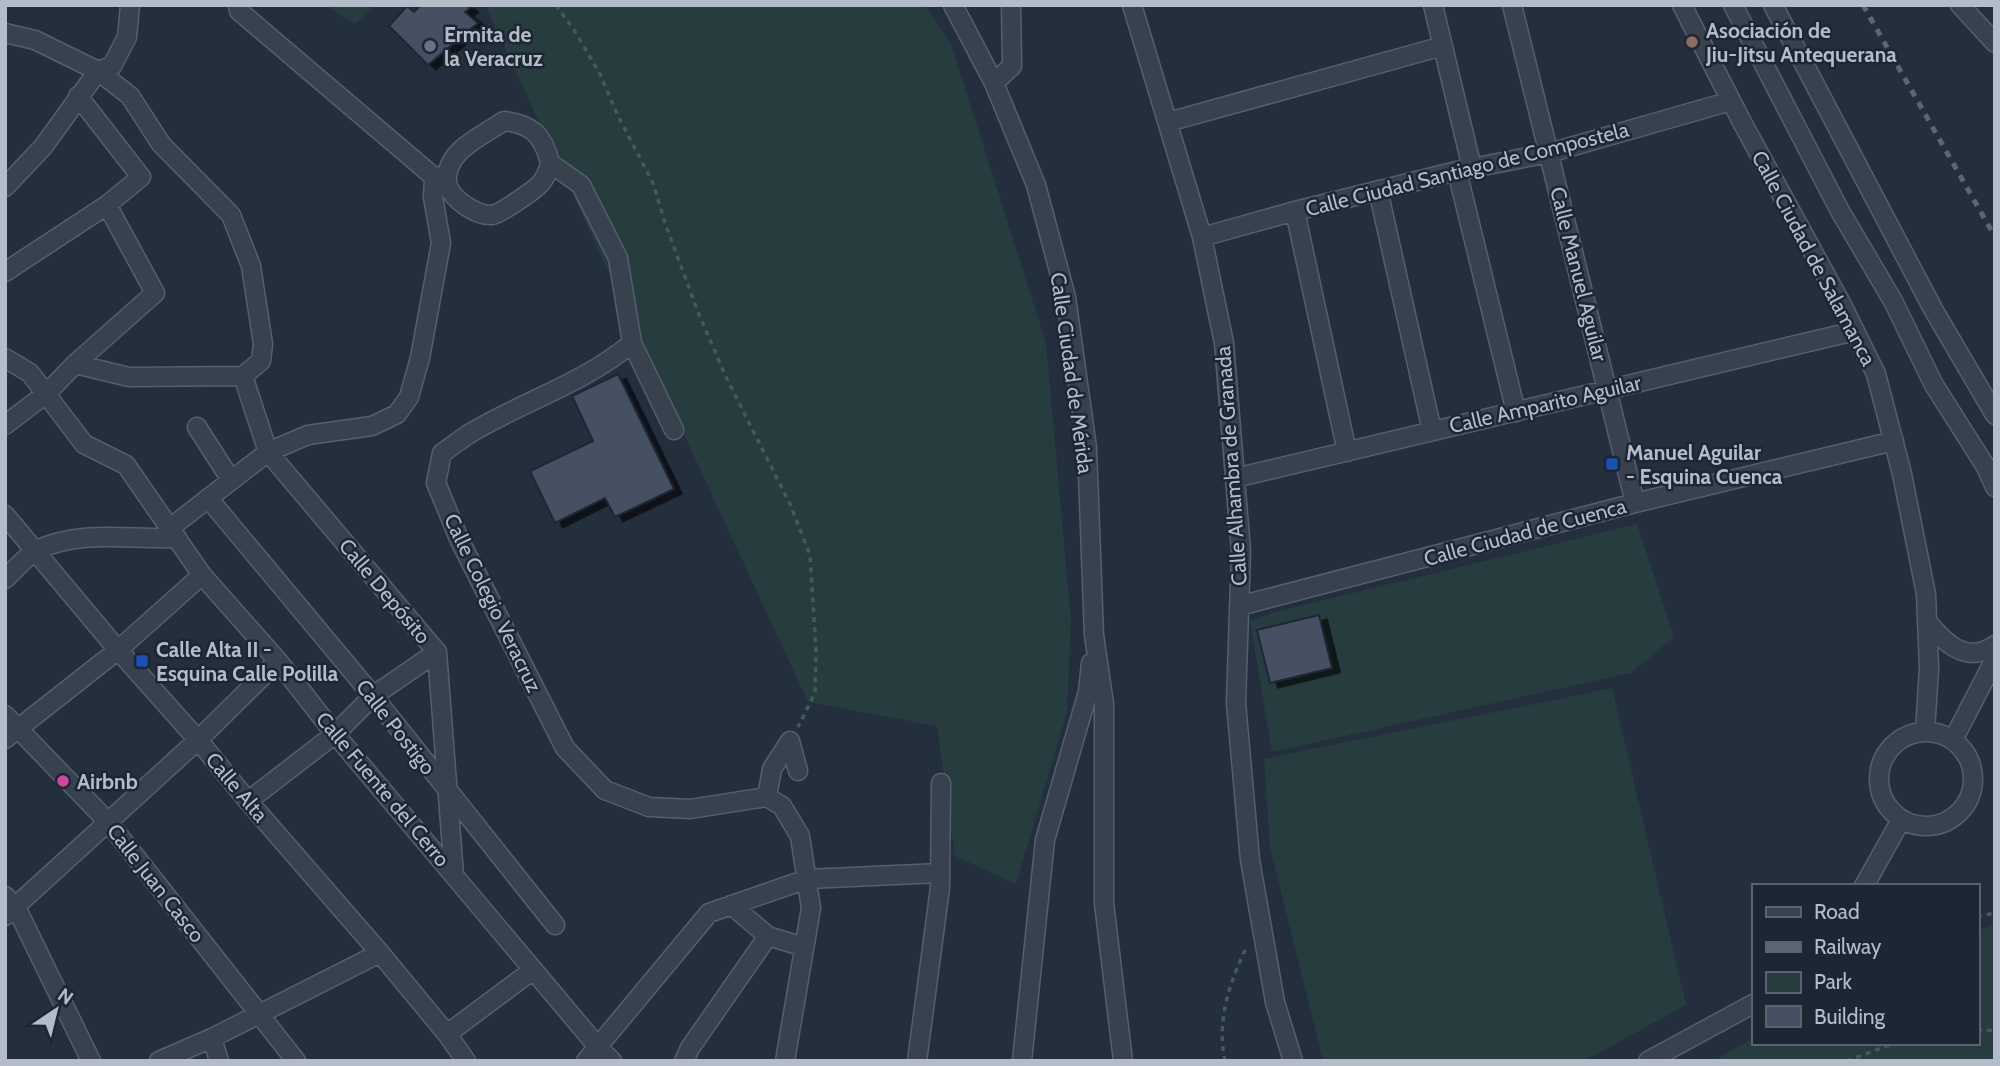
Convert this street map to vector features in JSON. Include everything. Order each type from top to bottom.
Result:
[{"type":"street","points":[[5,187],[43,147],[98,71],[112,66],[127,37],[130,5]]},
{"type":"street","points":[[5,579],[35,551],[67,541],[94,535],[144,539],[173,533],[208,498],[268,452],[308,435],[372,426],[397,414],[409,397],[420,358],[441,243],[433,197],[441,176],[458,152],[503,121],[524,123],[539,136],[547,150],[550,163],[547,174],[539,186],[494,215],[480,214],[456,197],[441,176],[239,10],[238,5]]},
{"type":"street","name":"Calle Ciudad de Mérida","points":[[953,5],[994,83],[1036,185],[1066,297],[1087,448],[1094,635]]},
{"type":"street","points":[[994,83],[1012,66],[1011,5]]},
{"type":"street","name":"Calle Alhambra de Granada","points":[[1132,5],[1202,237],[1224,344],[1241,551],[1236,704],[1250,860],[1275,1002],[1293,1061]]},
{"type":"street","points":[[1433,5],[1443,46],[1464,169],[1516,412]]},
{"type":"street","name":"Calle Manuel Aguilar","points":[[1512,5],[1635,503]]},
{"type":"street","name":"Calle Ciudad de Salamanca","points":[[1682,5],[1876,374],[1894,441],[1926,593],[1929,668],[1924,732]]},
{"type":"street","points":[[1733,5],[1840,211],[1893,301],[1934,385],[1986,467],[1995,487]]},
{"type":"street","points":[[1773,5],[1933,309],[1995,415]]},
{"type":"street","points":[[1960,5],[1995,43]]},
{"type":"street","points":[[5,33],[36,40],[98,71],[130,96],[161,144],[231,215],[251,266],[263,344],[261,361],[243,376],[129,377],[75,364]]},
{"type":"street","points":[[1168,122],[1443,46]]},
{"type":"street","points":[[5,272],[107,205],[141,177],[78,96]]},
{"type":"street","name":"Calle Ciudad Santiago de Compostela","points":[[1202,237],[1464,169],[1549,153],[1731,101]]},
{"type":"street","points":[[550,163],[582,185],[618,258],[632,343],[674,430]]},
{"type":"street","points":[[1378,190],[1432,431]]},
{"type":"street","points":[[5,425],[47,393],[75,364],[155,293],[107,205]]},
{"type":"street","points":[[1295,211],[1347,452]]},
{"type":"street","name":"Calle Amparito Aguilar","points":[[1235,478],[1855,331]]},
{"type":"street","name":"Calle Colegio Veracruz","points":[[632,343],[612,360],[549,395],[474,430],[453,445],[442,453],[436,483],[460,541],[565,748],[605,790],[649,807],[691,809],[767,797]]},
{"type":"street","name":"Calle Fuente del Cerro","points":[[5,359],[30,373],[84,443],[126,465],[202,575],[278,661],[335,734],[533,970],[592,1054],[612,1061]]},
{"type":"street","name":"Calle Depósito","points":[[243,376],[268,452],[437,652],[454,875]]},
{"type":"street","points":[[197,427],[231,480]]},
{"type":"street","name":"Calle Ciudad de Cuenca","points":[[1239,606],[1635,503],[1894,441]]},
{"type":"street","name":"Calle Postigo","points":[[208,498],[373,696],[555,925]]},
{"type":"street","name":"Calle Alta","points":[[5,515],[380,953],[466,1061]]},
{"type":"street","points":[[9,727],[118,650],[202,575]]},
{"type":"street","points":[[1927,621],[1948,645],[1963,652],[1975,654],[1995,645]]},
{"type":"street","points":[[1022,1061],[1045,840],[1088,692],[1094,635]]},
{"type":"street","points":[[1094,635],[1104,704],[1104,904],[1123,1061]]},
{"type":"street","points":[[248,801],[335,734],[373,696],[437,652]]},
{"type":"street","points":[[1953,740],[1995,659]]},
{"type":"street","points":[[91,1061],[9,906],[109,822],[278,661]]},
{"type":"street","name":"Calle Juan Casco","points":[[9,727],[109,822],[296,1061]]},
{"type":"street","points":[[1924,732],[1940,734],[1953,740],[1965,752],[1972,766],[1970,798],[1961,812],[1948,822],[1933,827],[1901,820],[1890,810],[1882,797],[1878,782],[1886,753],[1896,742],[1924,732]]},
{"type":"street","points":[[790,741],[798,771]]},
{"type":"street","points":[[785,1061],[811,908],[800,836],[782,806],[767,797],[772,769],[790,741]]},
{"type":"street","points":[[917,1061],[940,888],[941,783]]},
{"type":"street","points":[[1865,884],[1901,820]]},
{"type":"street","points":[[592,1054],[709,913],[807,878],[940,873]]},
{"type":"street","points":[[731,905],[768,936],[804,947]]},
{"type":"street","points":[[684,1061],[690,1048],[768,936]]},
{"type":"street","points":[[159,1061],[212,1038],[380,953]]},
{"type":"street","points":[[447,1034],[533,970]]},
{"type":"street","points":[[1648,1061],[1752,1005]]},
{"type":"street","points":[[212,1038],[219,1061]]},
{"type":"path","points":[[556,5],[600,74],[618,116],[653,183],[698,312],[726,377],[790,504],[810,555],[816,650],[815,693],[804,719],[790,741]]},
{"type":"path","points":[[1225,1061],[1222,1020],[1241,959],[1261,923]]},
{"type":"path","points":[[1847,1061],[1890,1045]]},
{"type":"green space","points":[[325,5],[376,5],[355,24]]},
{"type":"green space","points":[[485,5],[925,5],[951,44],[1046,343],[1071,621],[1067,712],[1016,884],[955,856],[937,726],[808,702]]},
{"type":"green space","points":[[1637,524],[1674,637],[1631,673],[1272,752],[1250,621],[1275,612]]},
{"type":"green space","points":[[1612,688],[1686,1005],[1584,1061],[1323,1061],[1270,847],[1264,759]]},
{"type":"green space","points":[[1995,925],[1995,1061],[1712,1061],[1752,1040],[1752,1045],[1979,1045],[1979,930]]},
{"type":"building","name":"Ermita de la Veracruz","points":[[421,5],[467,5],[470,8],[465,12],[478,23],[428,65],[389,26],[407,6],[414,12]]},
{"type":"building","points":[[618,374],[674,489],[615,517],[605,498],[555,523],[530,471],[593,441],[572,396]]},
{"type":"building","points":[[1319,615],[1332,668],[1270,683],[1257,630]]},
{"type":"railway","points":[[1863,5],[1995,237]]},
{"type":"place","name":"Asociación de Jiu-Jitsu Antequerana","points":[[1692,42]]},
{"type":"place","name":"Ermita de la Veracruz","points":[[430,46]]},
{"type":"place","name":"Manuel Aguilar - Esquina Cuenca","points":[[1612,464]]},
{"type":"place","name":"Calle Alta II - Esquina Calle Polilla","points":[[142,661]]},
{"type":"place","name":"Airbnb","points":[[63,781]]}]
